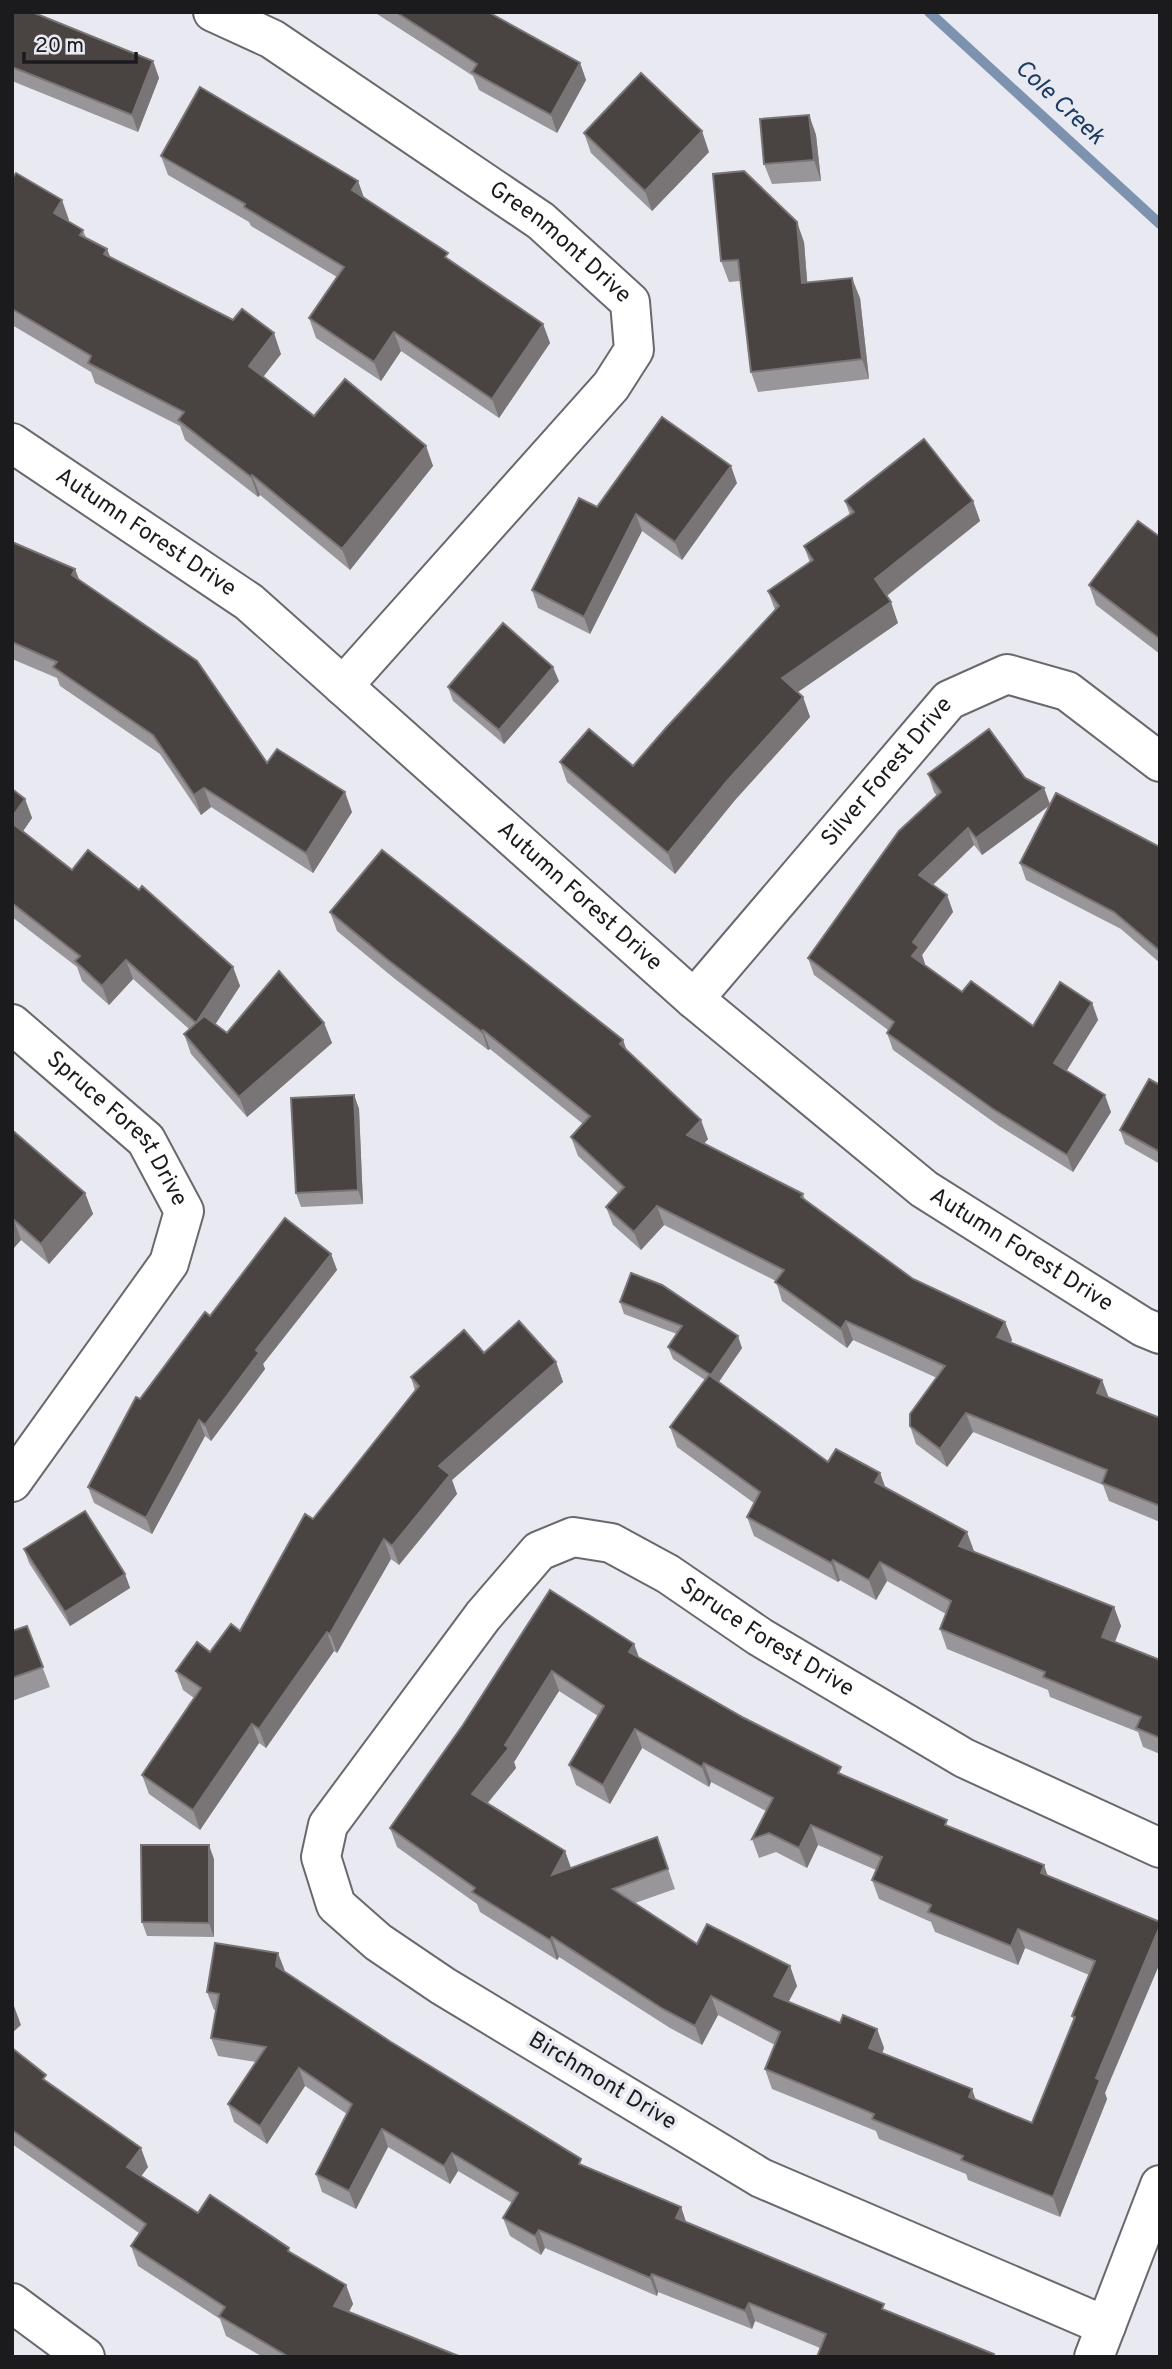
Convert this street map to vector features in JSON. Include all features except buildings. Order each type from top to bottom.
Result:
[{"type":"street","name":"Greenmont Drive","points":[[213,12],[272,39],[541,221],[630,302],[634,350],[611,386],[343,686]]},
{"type":"street","name":"Autumn Forest Drive","points":[[12,443],[249,602],[694,999],[924,1189],[1143,1327],[1160,1334]]},
{"type":"street","name":"Silver Forest Drive","points":[[694,999],[949,699],[1007,674],[1067,691],[1160,762]]},
{"type":"street","name":"Spruce Forest Drive","points":[[12,1024],[146,1140],[184,1211],[169,1263],[12,1482]]},
{"type":"street","name":"Spruce Forest Drive","points":[[422,1699],[484,1616],[539,1551],[573,1537],[611,1543],[668,1574],[760,1637],[964,1758],[1160,1848]]},
{"type":"street","name":"Birchmont Drive","points":[[422,1699],[328,1825],[321,1857],[336,1905],[378,1942],[443,1986],[761,2178],[1100,2342]]},
{"type":"street","points":[[1100,2342],[1160,2185]]},
{"type":"street","points":[[12,2303],[85,2357]]},
{"type":"waterway","name":"Cole Creek","points":[[929,12],[1160,224]]}]
